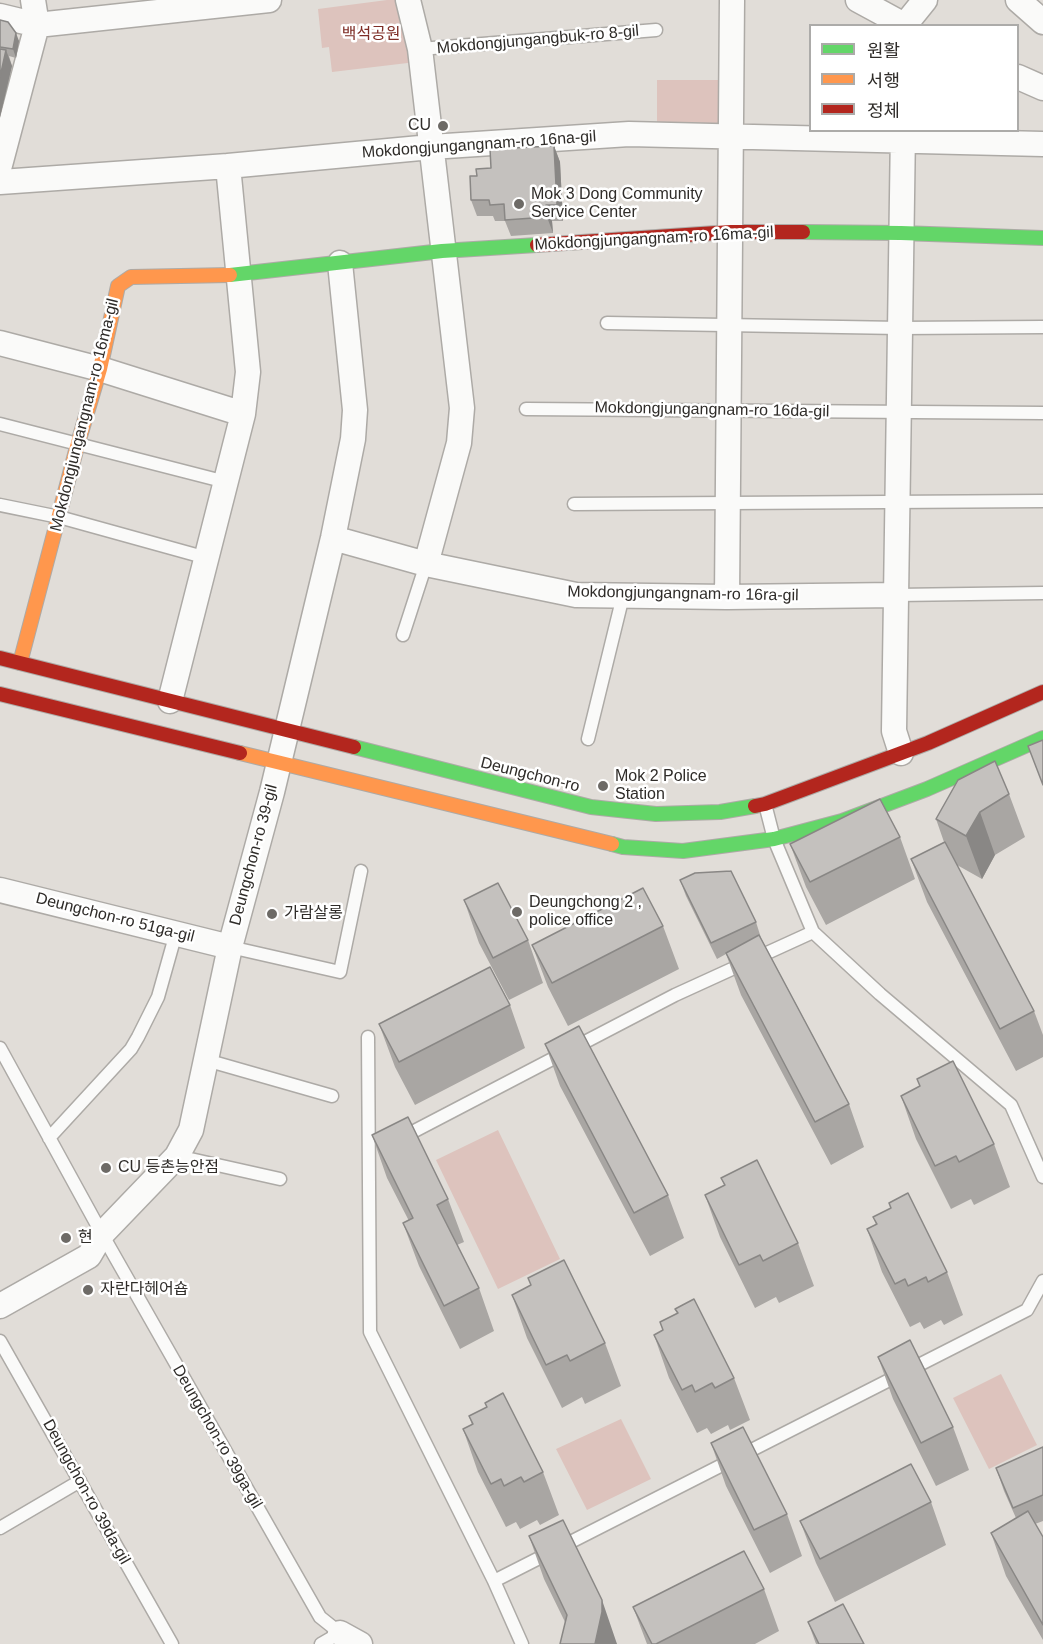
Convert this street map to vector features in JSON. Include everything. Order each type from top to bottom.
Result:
[{"type":"main road","name":"Mokdongjungangnam-ro 16ma-gil","points":[[20,663],[100,369],[118,286],[131,277],[238,275],[442,251],[730,232],[901,233],[1043,238]]},
{"type":"main road","name":"Deungchon-ro","points":[[0,658],[591,807],[656,814],[720,812],[765,804],[901,753],[1043,692]]},
{"type":"main road","points":[[0,694],[623,847],[683,851],[774,839],[842,821],[916,793],[1043,738]]},
{"type":"street","points":[[0,165],[38,25],[33,0]]},
{"type":"street","points":[[0,16],[38,25],[269,0]]},
{"type":"street","name":"Mokdongjungangbuk-ro 8-gil","points":[[408,0],[420,50],[442,251]]},
{"type":"street","points":[[728,597],[732,0]]},
{"type":"street","points":[[858,0],[903,24]]},
{"type":"street","points":[[906,24],[925,0]]},
{"type":"street","points":[[1018,0],[1043,22]]},
{"type":"street","points":[[1019,78],[1043,88]]},
{"type":"street","name":"Mokdongjungangnam-ro 16na-gil","points":[[0,182],[228,166],[431,147],[629,134],[903,135],[1043,144]]},
{"type":"street","points":[[901,753],[894,731],[903,135]]},
{"type":"street","points":[[170,701],[243,414],[248,372],[228,166]]},
{"type":"street","points":[[426,564],[459,443],[462,408],[442,251]]},
{"type":"street","points":[[287,729],[333,538],[353,439],[355,410],[340,262]]},
{"type":"street","points":[[0,343],[100,369],[243,414]]},
{"type":"street","name":"Mokdongjungangnam-ro 16ra-gil","points":[[333,538],[426,564],[576,596],[896,596]]},
{"type":"street","name":"Deungchon-ro 39-gil","points":[[0,1306],[89,1256],[102,1234],[177,1156],[191,1130],[230,947],[287,729]]},
{"type":"street","name":"Deungchon-ro 51ga-gil","points":[[0,890],[230,947]]},
{"type":"lane","name":"Mokdongjungangbuk-ro 8-gil","points":[[420,50],[656,30]]},
{"type":"lane","points":[[607,323],[900,328],[1043,327]]},
{"type":"lane","name":"Mokdongjungangnam-ro 16da-gil","points":[[526,409],[1043,413]]},
{"type":"lane","points":[[0,423],[226,482]]},
{"type":"lane","points":[[574,504],[1043,501]]},
{"type":"lane","points":[[0,505],[59,517],[207,558]]},
{"type":"lane","points":[[403,635],[426,564]]},
{"type":"lane","points":[[896,596],[1043,593]]},
{"type":"lane","points":[[588,739],[623,596]]},
{"type":"lane","points":[[765,804],[774,839],[813,932],[880,994],[1011,1105],[1043,1177]]},
{"type":"lane","name":"Deungchon-ro 39-gil","points":[[230,947],[340,972],[361,871]]},
{"type":"lane","points":[[381,1149],[675,996],[813,932]]},
{"type":"lane","points":[[49,1138],[130,1049],[138,1037],[158,997],[176,933]]},
{"type":"lane","points":[[368,1037],[381,1149],[370,1332],[494,1581],[522,1644]]},
{"type":"lane","name":"Deungchon-ro 39ga-gil","points":[[0,1048],[102,1234],[320,1617],[340,1640]]},
{"type":"lane","points":[[206,1060],[332,1096]]},
{"type":"lane","points":[[177,1156],[280,1179]]},
{"type":"lane","points":[[494,1581],[1027,1310],[1043,1281]]},
{"type":"lane","name":"Deungchon-ro 39da-gil","points":[[0,1341],[172,1644]]},
{"type":"lane","points":[[0,1528],[80,1481]]},
{"type":"green space","name":"백석공원","points":[[403,0],[416,62],[332,72],[329,47],[322,48],[318,9]]},
{"type":"green space","points":[[657,80],[723,80],[723,128],[657,128]]},
{"type":"green space","points":[[498,1130],[560,1259],[498,1289],[436,1160]]},
{"type":"green space","points":[[1001,1374],[1037,1445],[989,1469],[953,1398]]},
{"type":"green space","points":[[621,1419],[651,1479],[587,1510],[556,1449]]},
{"type":"building","points":[[0,20],[8,22],[16,33],[13,49],[0,47]]},
{"type":"building","points":[[0,49],[6,50],[0,77]]},
{"type":"building","name":"Mok 3 Dong Community Service Center","points":[[554,146],[557,205],[546,205],[547,217],[505,220],[504,204],[490,205],[489,200],[471,200],[470,176],[477,176],[476,169],[491,168],[490,149]]},
{"type":"building","points":[[1043,740],[1043,785],[1028,746]]},
{"type":"building","points":[[995,761],[1009,794],[980,812],[966,836],[936,819],[958,780]]},
{"type":"building","points":[[880,799],[900,837],[810,882],[790,844]]},
{"type":"building","points":[[945,842],[1034,1011],[1000,1029],[911,859]]},
{"type":"building","points":[[731,871],[756,922],[711,943],[680,880],[695,873]]},
{"type":"building","points":[[498,883],[528,940],[493,958],[464,900]]},
{"type":"building","points":[[643,888],[663,926],[552,983],[532,945]]},
{"type":"building","points":[[759,935],[849,1104],[815,1122],[726,953]]},
{"type":"building","points":[[490,967],[510,1005],[399,1062],[379,1024]]},
{"type":"building","points":[[579,1026],[668,1195],[634,1213],[545,1044]]},
{"type":"building","points":[[953,1061],[994,1144],[959,1162],[956,1156],[935,1166],[901,1096],[920,1086],[917,1079]]},
{"type":"building","points":[[408,1117],[448,1199],[437,1205],[479,1288],[444,1306],[403,1223],[413,1218],[372,1135]]},
{"type":"building","points":[[757,1160],[798,1243],[763,1261],[760,1255],[739,1265],[705,1195],[725,1185],[721,1178]]},
{"type":"building","points":[[908,1193],[947,1272],[928,1282],[926,1277],[908,1286],[905,1279],[895,1284],[867,1229],[877,1224],[873,1217],[891,1208],[889,1203]]},
{"type":"building","points":[[564,1260],[605,1343],[570,1361],[567,1355],[546,1365],[512,1295],[531,1285],[528,1278]]},
{"type":"building","points":[[694,1299],[734,1378],[715,1388],[712,1383],[695,1392],[692,1385],[682,1390],[654,1335],[663,1330],[660,1322],[678,1313],[675,1309]]},
{"type":"building","points":[[910,1340],[953,1427],[921,1443],[878,1357]]},
{"type":"building","points":[[503,1393],[543,1472],[524,1482],[521,1477],[504,1486],[501,1479],[491,1484],[463,1429],[473,1424],[469,1416],[487,1407],[485,1403]]},
{"type":"building","points":[[743,1427],[787,1514],[754,1530],[711,1443]]},
{"type":"building","points":[[1043,1447],[1043,1495],[1013,1508],[996,1468]]},
{"type":"building","points":[[911,1464],[931,1502],[820,1559],[800,1521]]},
{"type":"building","points":[[1028,1511],[1043,1537],[1043,1625],[991,1533]]},
{"type":"building","points":[[563,1520],[602,1600],[602,1612],[595,1644],[560,1644],[567,1615],[529,1536]]},
{"type":"building","points":[[744,1551],[764,1589],[652,1644],[633,1607]]},
{"type":"building","points":[[843,1604],[864,1644],[819,1644],[808,1622]]},
{"type":"traffic: fast","points":[[803,232],[1043,238]]},
{"type":"traffic: fast","points":[[230,275],[442,251],[537,245]]},
{"type":"traffic: fast","points":[[612,844],[623,847],[683,851],[774,839],[842,821],[927,789],[1043,738]]},
{"type":"traffic: fast","points":[[354,747],[591,807],[656,814],[720,812],[755,806]]},
{"type":"traffic: slow","points":[[20,663],[100,369],[118,286],[131,277],[230,275]]},
{"type":"traffic: slow","points":[[240,753],[612,844]]},
{"type":"traffic: jam","points":[[537,245],[731,232],[803,232]]},
{"type":"traffic: jam","points":[[0,658],[354,747]]},
{"type":"traffic: jam","points":[[755,806],[928,743],[1043,692]]},
{"type":"traffic: jam","points":[[0,694],[240,753]]},
{"type":"place","name":"CU","points":[[443,126]]},
{"type":"place","name":"Mok 3 Dong Community Service Center","points":[[519,204]]},
{"type":"place","name":"Mok 2 Police Station","points":[[603,786]]},
{"type":"place","name":"Deungchong 2 , police office","points":[[517,912]]},
{"type":"place","name":"가람살롱","points":[[272,914]]},
{"type":"place","name":"CU 등촌능안점","points":[[106,1168]]},
{"type":"place","name":"현","points":[[66,1238]]},
{"type":"place","name":"자란다헤어숍","points":[[88,1290]]}]
